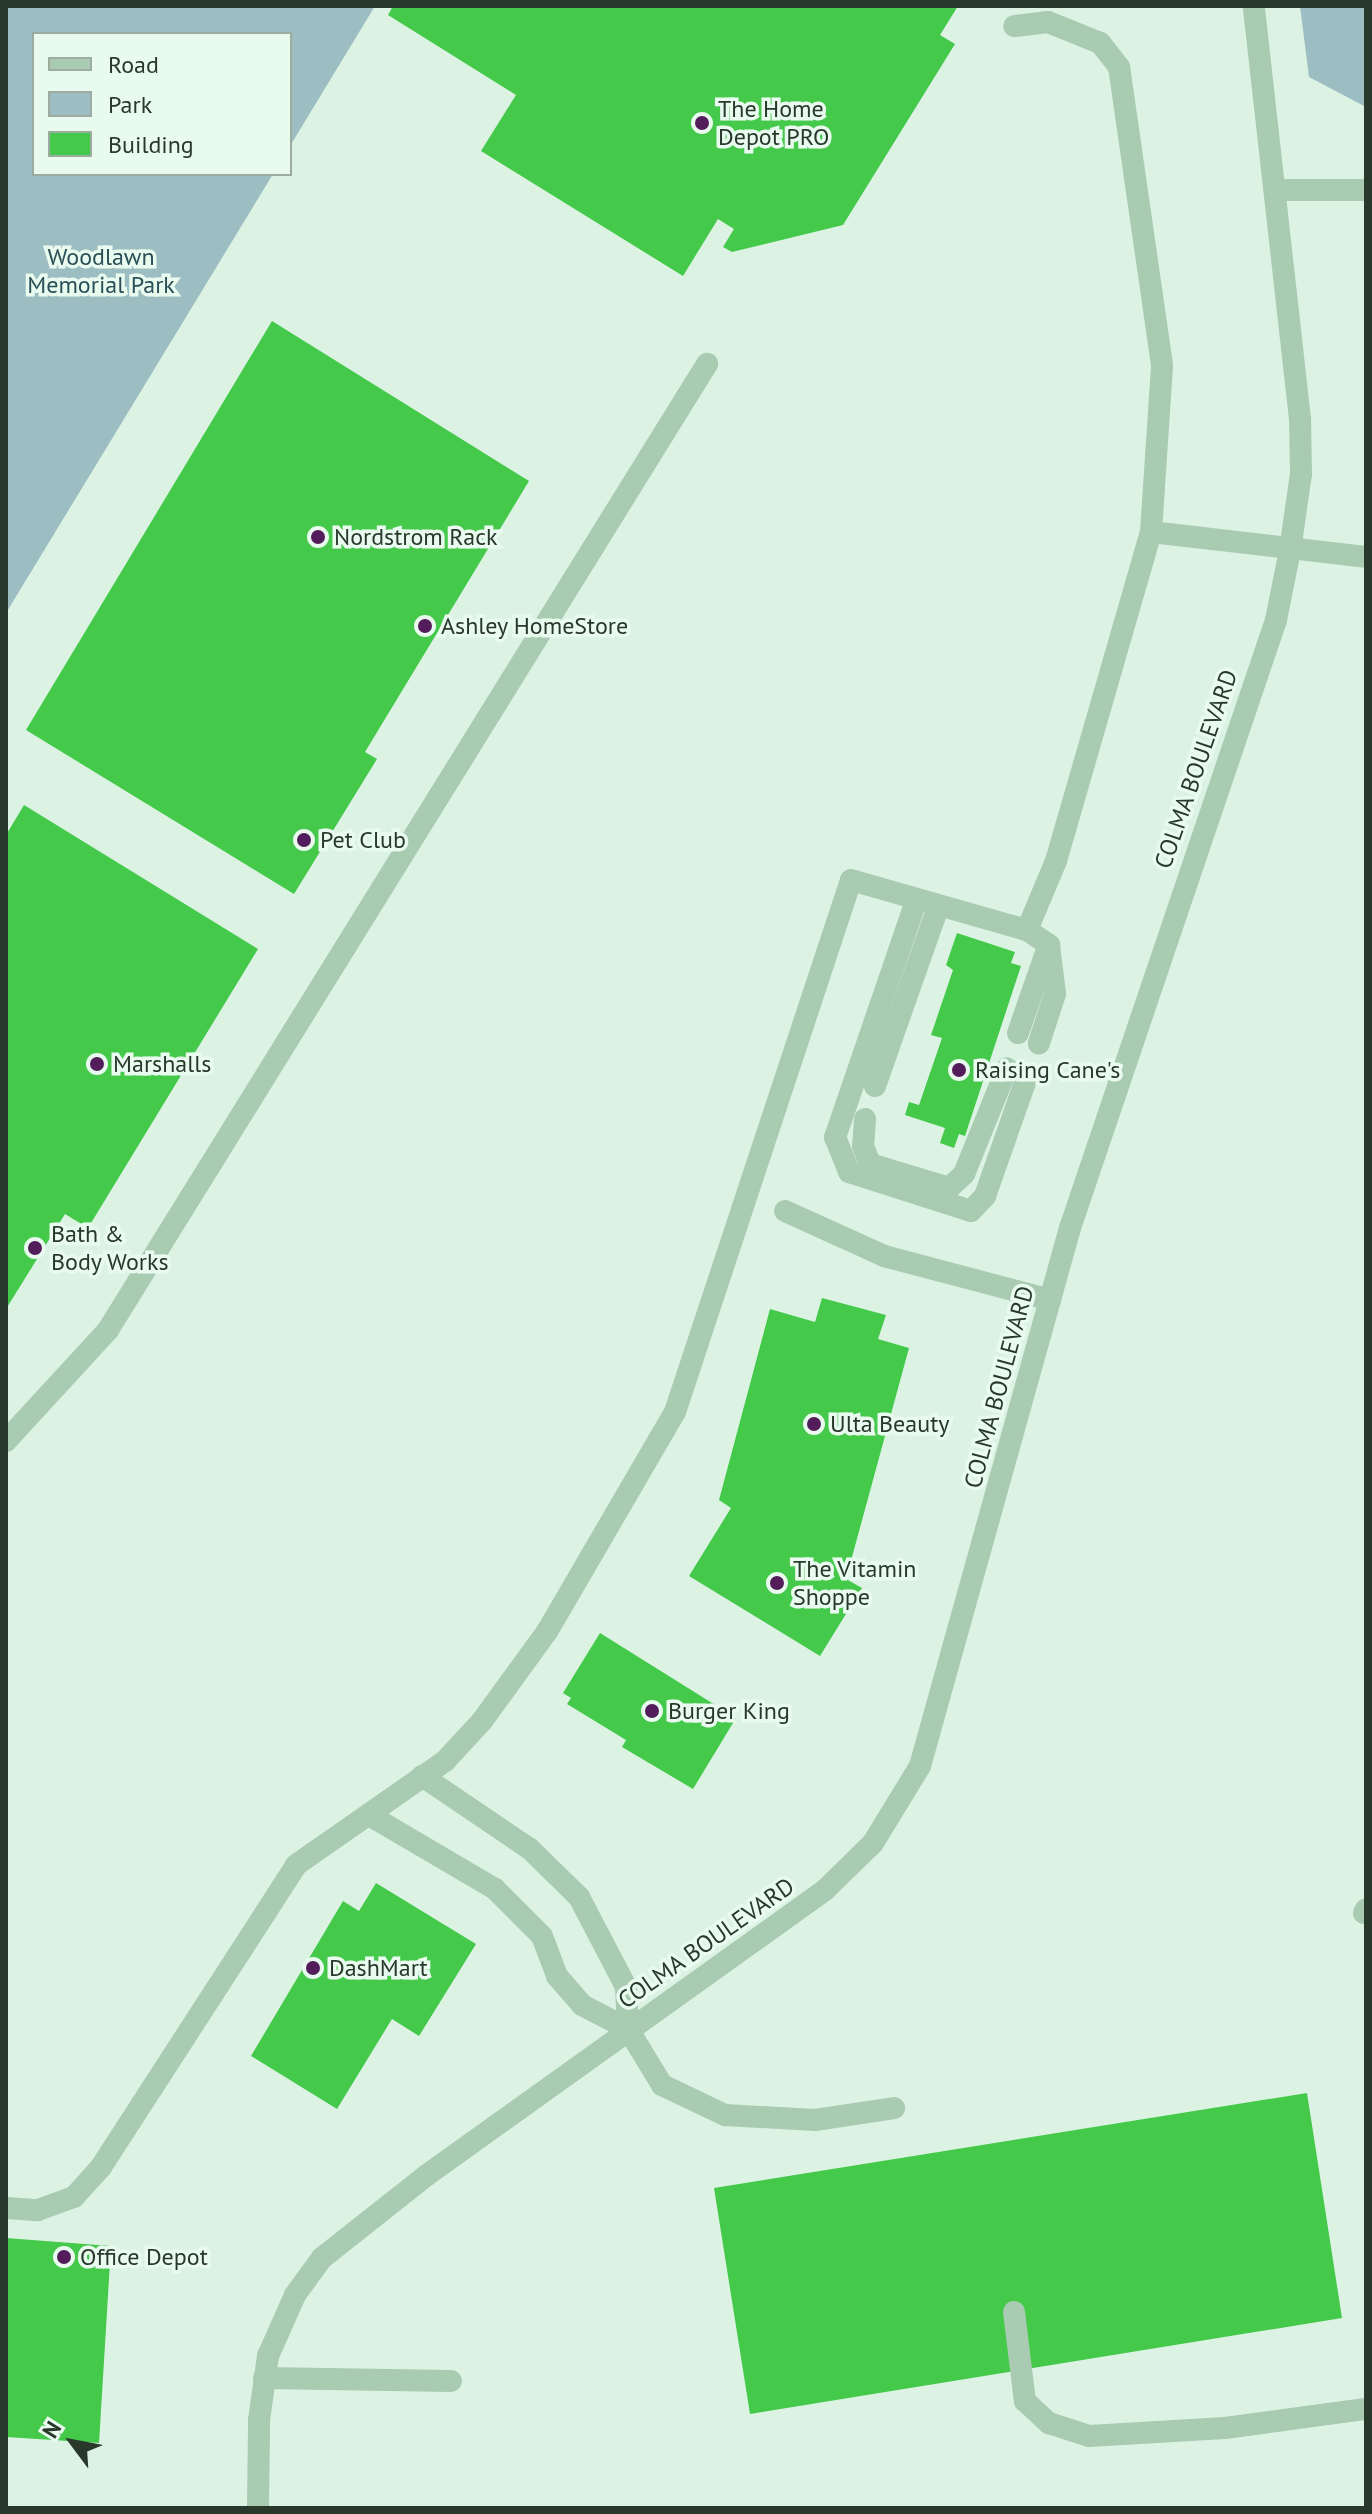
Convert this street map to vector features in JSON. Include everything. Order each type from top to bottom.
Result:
[{"type":"street","name":"COLMA BOULEVARD","points":[[258,2508],[264,2378],[284,2315],[307,2276],[338,2242],[841,1876],[873,1843],[911,1787],[935,1723],[1050,1300],[1092,1161],[1276,620],[1290,550],[1301,474],[1300,419],[1254,6]]},
{"type":"street","points":[[1014,26],[1048,22],[1100,43],[1119,67],[1162,365],[1151,532],[1056,861],[1027,930]]},
{"type":"street","points":[[1276,190],[1366,190]]},
{"type":"street","points":[[6,1441],[116,1318],[707,364]]},
{"type":"street","points":[[1151,532],[1366,557]]},
{"type":"street","points":[[6,2208],[38,2210],[74,2197],[101,2167],[296,1865],[445,1761],[482,1721],[548,1630],[667,1432],[851,880],[916,901],[1027,930],[1049,945],[1055,994],[1039,1043]]},
{"type":"street","points":[[916,901],[835,1137],[849,1172],[971,1211],[985,1196],[1028,1074]]},
{"type":"street","points":[[875,1086],[938,907]]},
{"type":"street","points":[[1018,1033],[1049,945]]},
{"type":"street","points":[[865,1119],[863,1146],[870,1164],[949,1188],[964,1174],[1007,1068]]},
{"type":"street","points":[[785,1211],[884,1256],[1050,1300]]},
{"type":"street","points":[[422,1776],[530,1849],[579,1897],[626,1987],[628,2029],[662,2085],[725,2115],[815,2120],[894,2108]]},
{"type":"street","points":[[369,1815],[495,1889],[542,1936],[557,1976],[582,2005],[628,2029]]},
{"type":"street","points":[[1014,2312],[1025,2401],[1049,2423],[1089,2436],[1225,2428],[1366,2409]]},
{"type":"street","points":[[264,2378],[451,2381]]},
{"type":"green space","name":"Woodlawn Memorial Park","points":[[6,6],[375,6],[292,143],[292,32],[32,32],[32,176],[272,176],[6,613]]},
{"type":"green space","points":[[1300,6],[1366,6],[1366,107],[1309,77]]},
{"type":"building","name":"The Home Depot PRO","points":[[393,6],[958,6],[940,35],[955,44],[843,225],[732,252],[723,247],[734,229],[718,219],[683,276],[481,151],[516,95],[388,15]]},
{"type":"building","name":"Nordstrom Rack","points":[[272,321],[529,481],[365,752],[377,759],[294,894],[26,730]]},
{"type":"building","name":"Marshalls","points":[[24,805],[258,949],[88,1228],[65,1214],[6,1309],[6,835]]},
{"type":"building","name":"Raising Cane's","points":[[957,933],[1015,952],[1011,963],[1021,966],[965,1136],[959,1134],[954,1148],[940,1143],[945,1128],[905,1115],[909,1102],[919,1105],[942,1038],[931,1035],[953,970],[946,965]]},
{"type":"building","name":"Ulta Beauty","points":[[822,1298],[886,1315],[878,1339],[909,1348],[846,1579],[862,1588],[820,1656],[689,1576],[731,1508],[719,1500],[770,1309],[815,1322]]},
{"type":"building","name":"Burger King","points":[[600,1633],[736,1718],[693,1789],[622,1747],[626,1740],[567,1704],[571,1698],[563,1693]]},
{"type":"building","points":[[376,1883],[476,1944],[419,2036],[392,2019],[337,2109],[251,2056],[343,1901],[359,1911]]},
{"type":"building","points":[[1307,2093],[1342,2318],[750,2414],[714,2188]]},
{"type":"building","points":[[6,2238],[111,2246],[99,2443],[6,2437]]},
{"type":"place","name":"The Home Depot PRO","points":[[702,123]]},
{"type":"place","name":"Nordstrom Rack","points":[[318,537]]},
{"type":"place","name":"Ashley HomeStore","points":[[425,626]]},
{"type":"place","name":"Pet Club","points":[[304,840]]},
{"type":"place","name":"Marshalls","points":[[97,1064]]},
{"type":"place","name":"Raising Cane's","points":[[959,1070]]},
{"type":"place","name":"Bath & Body Works","points":[[35,1248]]},
{"type":"place","name":"Ulta Beauty","points":[[814,1424]]},
{"type":"place","name":"The Vitamin Shoppe","points":[[777,1583]]},
{"type":"place","name":"Burger King","points":[[652,1711]]},
{"type":"place","name":"DashMart","points":[[313,1968]]},
{"type":"place","name":"Office Depot","points":[[64,2257]]}]
